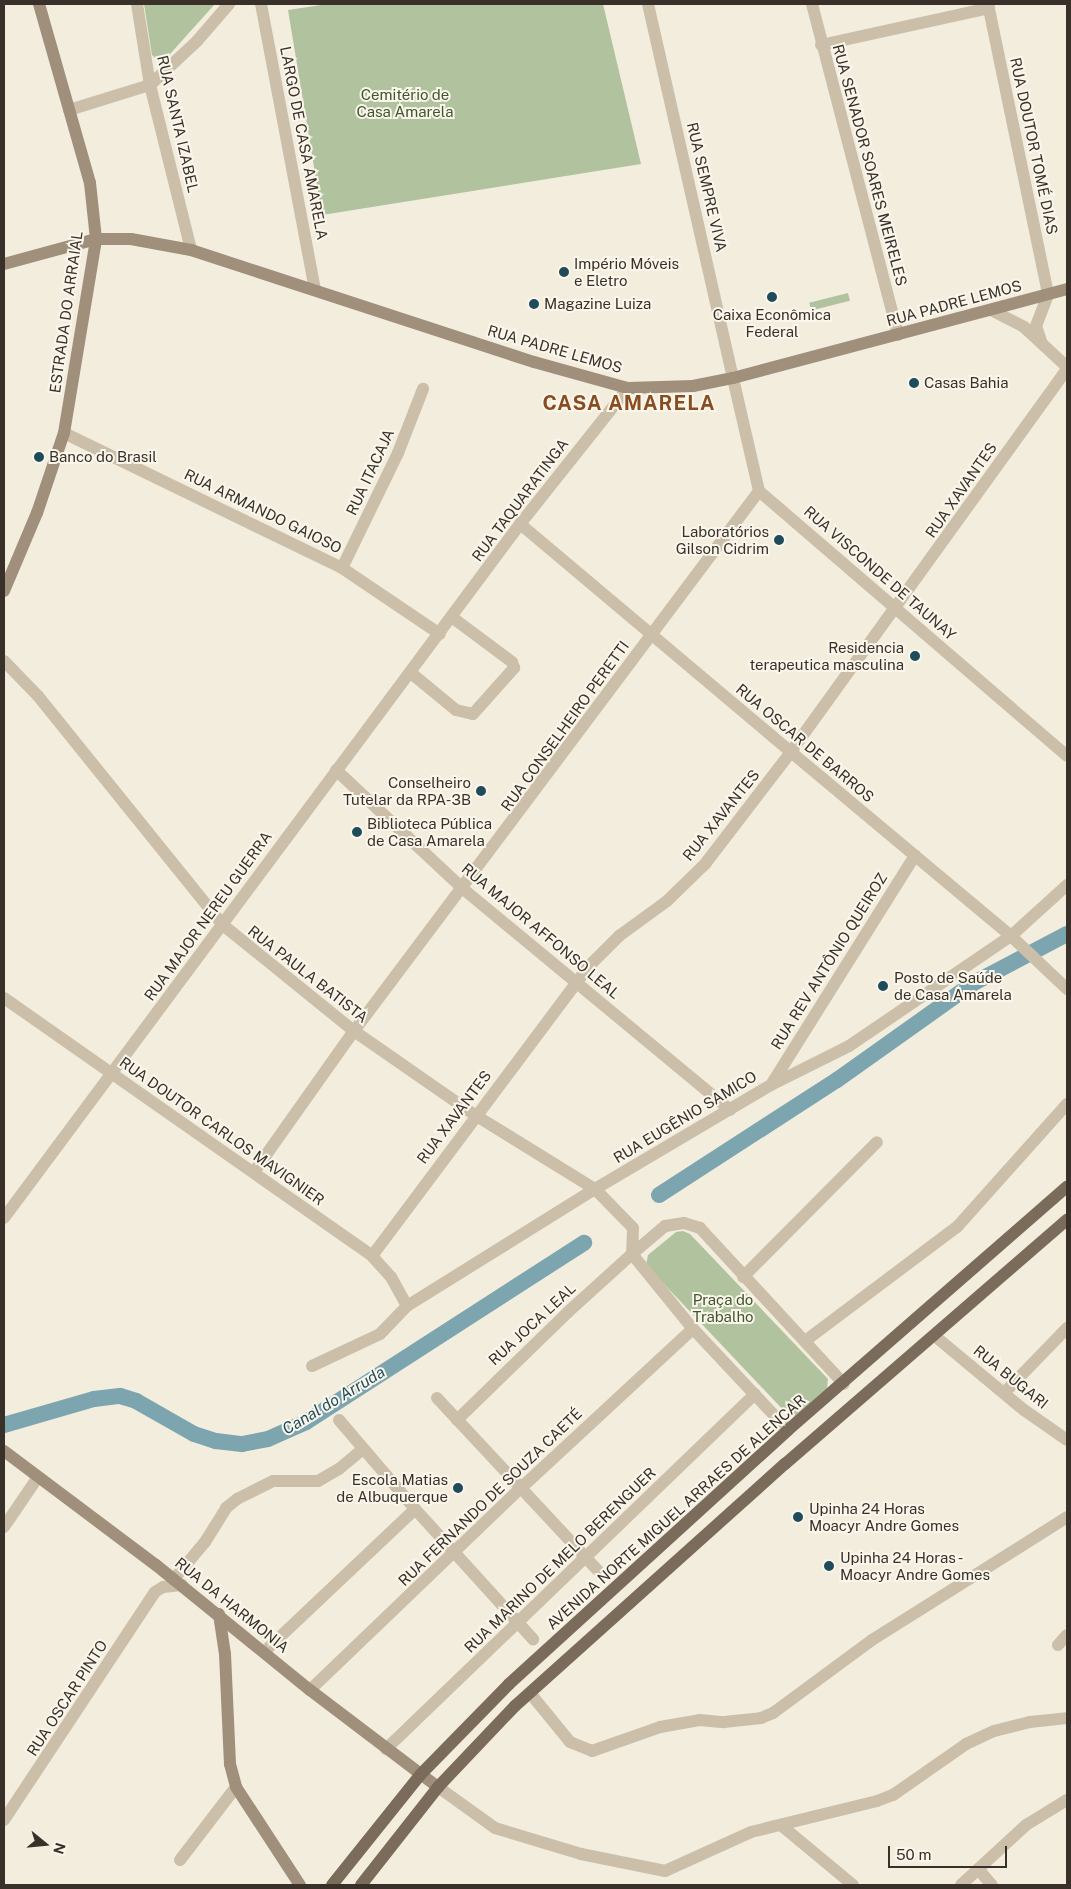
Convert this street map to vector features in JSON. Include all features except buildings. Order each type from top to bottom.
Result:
[{"type":"main road","name":"ESTRADA DO ARRAIAL","points":[[4,591],[37,513],[64,433],[96,238],[90,183],[39,4]]},
{"type":"main road","name":"RUA PADRE LEMOS","points":[[4,264],[96,238],[131,239],[191,250],[534,362],[628,388],[693,386],[733,378],[1067,289]]},
{"type":"main road","name":"AVENIDA NORTE MIGUEL ARRAES DE ALENCAR","points":[[332,1885],[421,1774],[509,1684],[788,1430],[844,1384],[1067,1187]]},
{"type":"main road","points":[[361,1885],[438,1786],[530,1693],[785,1464],[936,1337],[1067,1220]]},
{"type":"main road","name":"RUA DA HARMONIA","points":[[4,1450],[219,1614],[310,1690],[386,1749],[438,1786]]},
{"type":"main road","points":[[219,1614],[225,1654],[230,1764],[236,1787],[300,1885]]},
{"type":"street","name":"RUA SANTA IZABEL","points":[[137,4],[150,85],[191,250]]},
{"type":"street","points":[[69,110],[150,85],[197,41],[229,4]]},
{"type":"street","name":"LARGO DE CASA AMARELA","points":[[261,4],[315,289]]},
{"type":"street","name":"RUA SEMPRE VIVA","points":[[648,4],[733,378]]},
{"type":"street","name":"RUA SENADOR SOARES MEIRELES","points":[[812,4],[821,45],[898,334]]},
{"type":"street","points":[[821,45],[989,6]]},
{"type":"street","name":"RUA DOUTOR TOMÉ DIAS","points":[[989,6],[1048,294]]},
{"type":"street","points":[[1043,345],[1036,326],[1048,294]]},
{"type":"street","points":[[991,310],[1024,328],[1067,368]]},
{"type":"street","name":"RUA XAVANTES","points":[[372,1256],[476,1115],[599,954],[640,919],[667,901],[705,864],[897,609],[1067,368]]},
{"type":"street","points":[[733,378],[759,491]]},
{"type":"street","name":"RUA TAQUARATINGA","points":[[440,634],[520,524],[628,388]]},
{"type":"street","name":"RUA ITACAJA","points":[[342,568],[398,453],[422,389]]},
{"type":"street","name":"RUA ARMANDO GAIOSO","points":[[64,433],[342,568],[440,634]]},
{"type":"street","name":"RUA VISCONDE DE TAUNAY","points":[[759,491],[1067,756]]},
{"type":"street","name":"RUA CONSELHEIRO PERETTI","points":[[254,1172],[354,1031],[759,491]]},
{"type":"street","name":"RUA OSCAR DE BARROS","points":[[520,524],[653,634],[1014,940],[1034,961],[1067,989]]},
{"type":"street","points":[[410,673],[456,710],[473,714],[514,668],[512,662],[453,618]]},
{"type":"street","name":"RUA MAJOR NEREU GUERRA","points":[[4,1218],[336,770],[440,634]]},
{"type":"street","name":"RUA PAULA BATISTA","points":[[4,661],[38,696],[223,925],[354,1031],[476,1115],[595,1189],[612,1203],[633,1228],[632,1254]]},
{"type":"street","name":"RUA MAJOR AFFONSO LEAL","points":[[336,770],[462,888],[730,1110]]},
{"type":"street","name":"RUA REV ANTÔNIO QUEIROZ","points":[[771,1085],[915,856]]},
{"type":"street","name":"RUA EUGÊNIO SAMICO","points":[[312,1366],[380,1334],[407,1306],[595,1189],[771,1085],[849,1046],[1014,940],[1067,885]]},
{"type":"street","name":"RUA DOUTOR CARLOS MAVIGNIER","points":[[4,998],[372,1256],[391,1277],[407,1306]]},
{"type":"street","points":[[805,1341],[958,1227],[1067,1104]]},
{"type":"street","points":[[743,1277],[877,1142]]},
{"type":"street","points":[[788,1430],[693,1329],[632,1254],[665,1226],[674,1223],[692,1224],[700,1228],[743,1277],[844,1384]]},
{"type":"street","name":"RUA JOCA LEAL","points":[[457,1420],[568,1312],[632,1254]]},
{"type":"street","points":[[1004,1393],[1067,1328]]},
{"type":"street","name":"RUA FERNANDO DE SOUZA CAETÉ","points":[[310,1690],[521,1488],[693,1329]]},
{"type":"street","name":"RUA BUGARI","points":[[936,1337],[1004,1393],[1067,1440]]},
{"type":"street","name":"RUA MARINO DE MELO BERENGUER","points":[[386,1749],[755,1394]]},
{"type":"street","points":[[437,1398],[601,1574]]},
{"type":"street","points":[[340,1420],[415,1509],[533,1639]]},
{"type":"street","points":[[155,1592],[178,1582],[226,1508],[237,1499],[273,1480],[318,1481],[339,1469],[363,1449]]},
{"type":"street","points":[[4,1527],[38,1477]]},
{"type":"street","points":[[264,1652],[415,1509]]},
{"type":"street","points":[[530,1693],[570,1742],[592,1751],[660,1727],[698,1720],[724,1722],[761,1718],[781,1708],[872,1640],[1067,1517]]},
{"type":"street","name":"RUA OSCAR PINTO","points":[[4,1820],[155,1592],[159,1582],[156,1565]]},
{"type":"street","points":[[1058,1645],[1067,1635]]},
{"type":"street","points":[[438,1786],[495,1828],[542,1844],[651,1870],[664,1871],[751,1832],[856,1809],[893,1795],[955,1751],[994,1731],[1030,1722],[1067,1718]]},
{"type":"street","points":[[180,1860],[236,1787]]},
{"type":"street","points":[[961,1885],[1026,1825],[1067,1800]]},
{"type":"street","points":[[782,1826],[853,1885]]},
{"type":"street","points":[[978,1869],[992,1885]]},
{"type":"green space","points":[[144,4],[215,4],[161,64],[152,55]]},
{"type":"green space","name":"Cemitério de Casa Amarela","points":[[328,4],[603,4],[641,164],[322,215],[288,10]]},
{"type":"green space","points":[[848,293],[850,301],[811,310],[809,303]]},
{"type":"green space","name":"Praça do Trabalho","points":[[683,1231],[690,1234],[828,1379],[827,1388],[795,1416],[788,1415],[646,1265],[648,1255],[676,1232]]},
{"type":"waterway","points":[[659,1195],[837,1080],[972,984],[1067,934]]},
{"type":"waterway","name":"Canal do Arruda","points":[[4,1425],[94,1399],[120,1396],[136,1401],[194,1434],[216,1441],[242,1444],[268,1439],[306,1422],[584,1243]]},
{"type":"place","name":"Império Móveis e Eletro","points":[[564,272]]},
{"type":"place","name":"Caixa Econômica Federal","points":[[772,297]]},
{"type":"place","name":"Magazine Luiza","points":[[534,304]]},
{"type":"place","name":"Casas Bahia","points":[[914,383]]},
{"type":"place","name":"Banco do Brasil","points":[[39,457]]},
{"type":"place","name":"Laboratórios Gilson Cidrim","points":[[779,540]]},
{"type":"place","name":"Residencia terapeutica masculina","points":[[915,656]]},
{"type":"place","name":"Conselheiro Tutelar da RPA-3B","points":[[481,791]]},
{"type":"place","name":"Biblioteca Pública de Casa Amarela","points":[[357,832]]},
{"type":"place","name":"Posto de Saúde de Casa Amarela","points":[[883,986]]},
{"type":"place","name":"Escola Matias de Albuquerque","points":[[458,1488]]},
{"type":"place","name":"Upinha 24 Horas Moacyr Andre Gomes","points":[[798,1517]]},
{"type":"place","name":"Upinha 24 Horas - Moacyr Andre Gomes","points":[[829,1566]]},
{"type":"district","name":"CASA AMARELA","points":[[629,403]]}]
